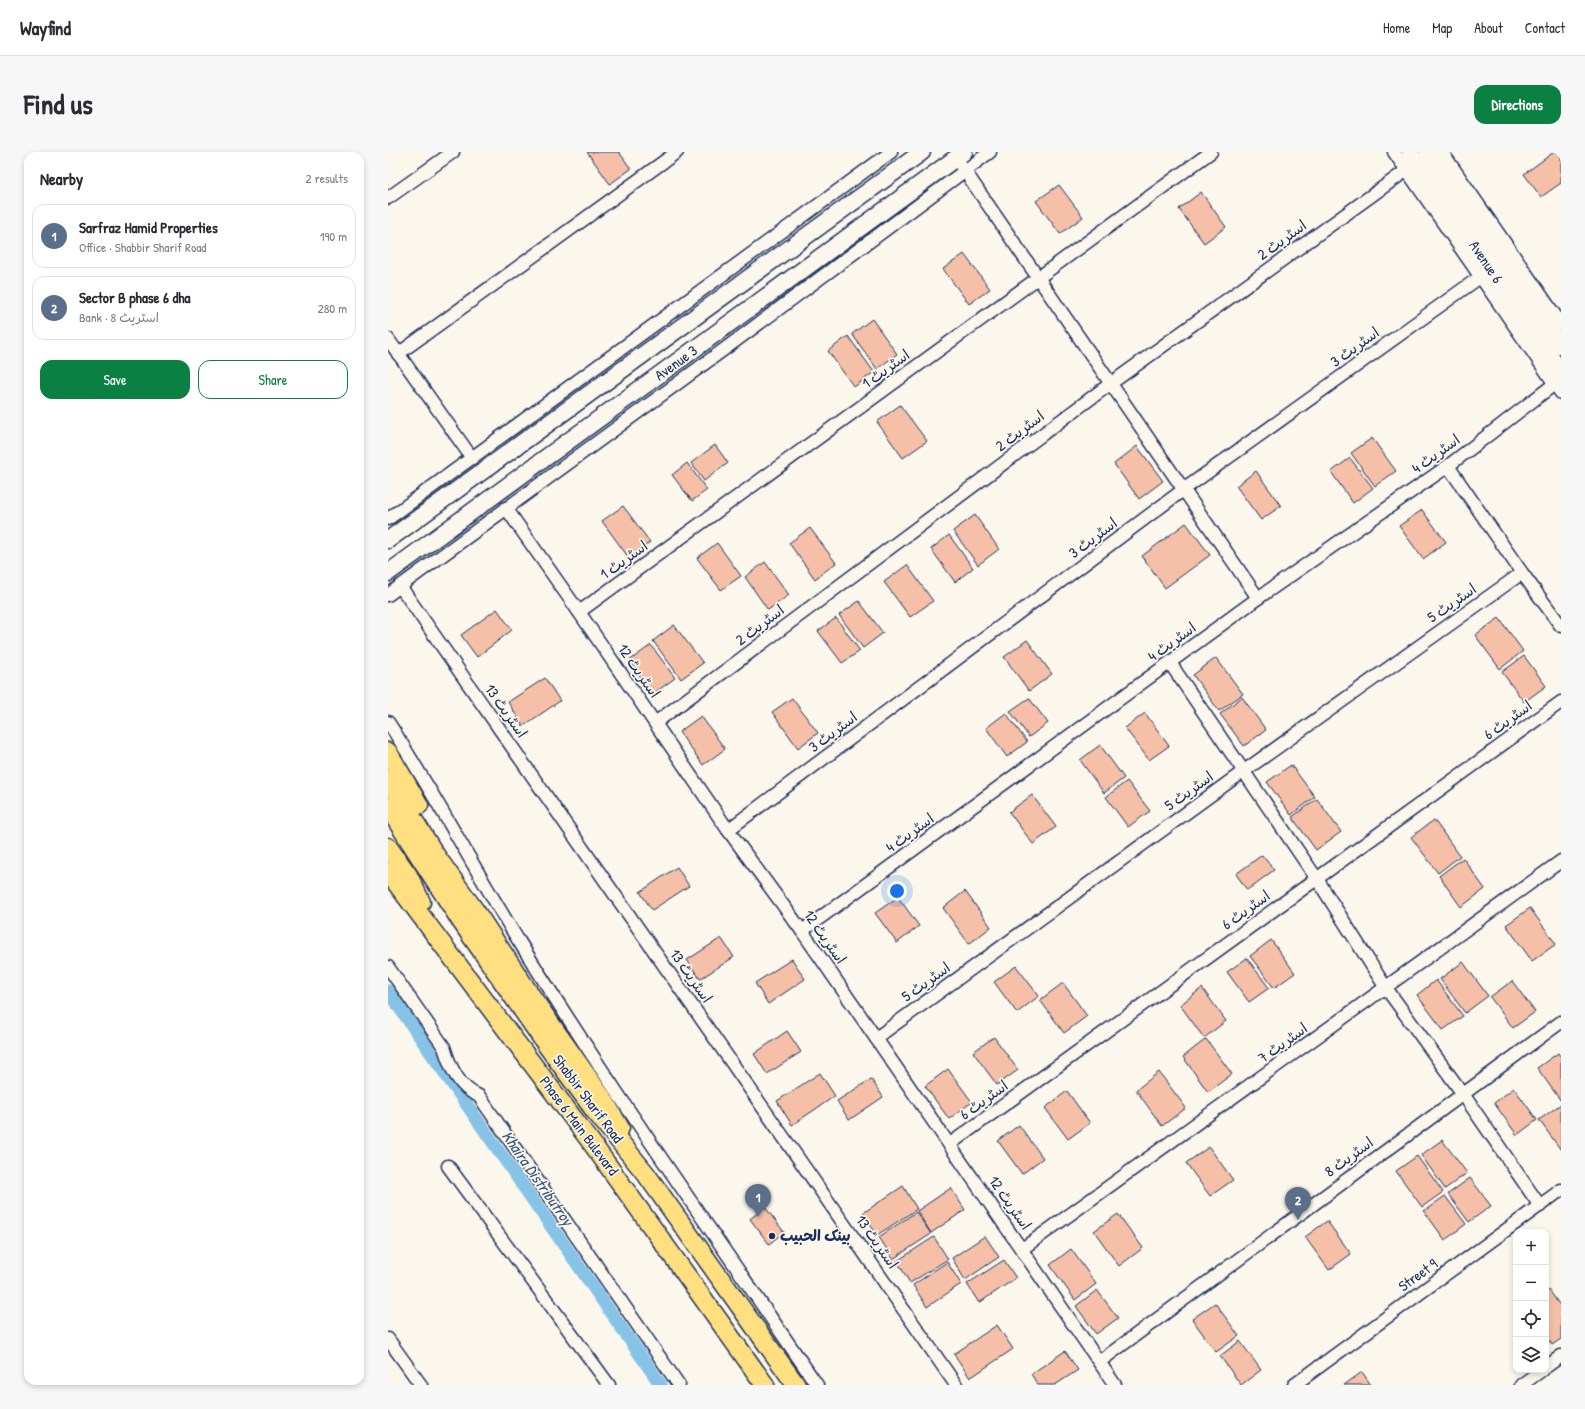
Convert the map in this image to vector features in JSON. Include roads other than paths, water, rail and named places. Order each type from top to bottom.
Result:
[{"type":"main road","name":"Avenue 3","points":[[388,540],[922,152]]},
{"type":"main road","name":"Avenue 6","points":[[1410,152],[1559,382]]},
{"type":"main road","name":"Avenue 6","points":[[1428,152],[1561,346]]},
{"type":"main road","name":"Avenue 3","points":[[388,573],[430,541],[961,160]]},
{"type":"main road","points":[[388,752],[455,866],[476,912]]},
{"type":"main road","points":[[388,779],[436,856],[476,912],[529,993],[605,1102],[646,1174]]},
{"type":"main road","name":"Shabbir Sharif Road","points":[[388,807],[461,921],[540,1034],[595,1111],[646,1174],[796,1385]]},
{"type":"main road","points":[[388,847],[408,875],[436,935]]},
{"type":"main road","name":"Phase 6 Main Bulevard","points":[[388,872],[592,1142],[765,1385]]},
{"type":"street","points":[[388,198],[453,152]]},
{"type":"street","points":[[398,354],[677,152]]},
{"type":"street","points":[[388,519],[891,152]]},
{"type":"street","points":[[388,595],[730,345],[961,160],[990,152]]},
{"type":"street","name":"اسٹریٹ 1","points":[[579,612],[1211,152]]},
{"type":"street","points":[[1394,152],[1480,277],[1559,382]]},
{"type":"street","points":[[1442,152],[1561,324]]},
{"type":"street","points":[[961,160],[1038,279],[1258,598]]},
{"type":"street","name":"اسٹریٹ 2","points":[[655,723],[1110,384],[1407,170]]},
{"type":"street","name":"اسٹریٹ 3","points":[[728,830],[1183,490],[1480,277]]},
{"type":"street","points":[[388,339],[472,458]]},
{"type":"street","name":"اسٹریٹ 4","points":[[802,931],[1258,598],[1448,466],[1559,382]]},
{"type":"street","points":[[1448,466],[1522,573],[1561,626]]},
{"type":"street","name":"اسٹریٹ 12","points":[[506,508],[728,830],[802,931],[950,1144],[1115,1385]]},
{"type":"street","points":[[402,510],[413,523]]},
{"type":"street","points":[[430,541],[440,556]]},
{"type":"street","name":"اسٹریٹ 5","points":[[876,1038],[1244,771],[1522,573]]},
{"type":"street","name":"اسٹریٹ 13","points":[[400,586],[956,1385]]},
{"type":"street","points":[[1170,663],[1317,879],[1386,988],[1463,1094],[1540,1206]]},
{"type":"street","name":"اسٹریٹ 6","points":[[950,1144],[1561,702]]},
{"type":"street","points":[[388,722],[415,764],[512,929],[597,1063],[817,1385]]},
{"type":"street","name":"اسٹریٹ 7","points":[[1022,1250],[1561,861]]},
{"type":"street","points":[[388,967],[444,1047],[448,1062],[456,1076],[470,1092],[479,1096],[678,1385]]},
{"type":"street","name":"اسٹریٹ 8","points":[[1099,1362],[1561,1022]]},
{"type":"street","points":[[448,1166],[609,1385]]},
{"type":"street","name":"Street 9","points":[[1294,1385],[1561,1190]]},
{"type":"street","points":[[388,1339],[421,1385]]},
{"type":"street","points":[[1549,1365],[1561,1356]]},
{"type":"street","points":[[1521,1385],[1538,1373]]},
{"type":"waterway","name":"Khaira Distributroy","points":[[388,991],[661,1385]]},
{"type":"place","name":"Sarfraz Hamid Properties","points":[[758,1217]]},
{"type":"place","name":"Sector B phase 6 dha","points":[[1298,1220]]},
{"type":"place","name":"بينک الحبيب","points":[[772,1236]]}]
